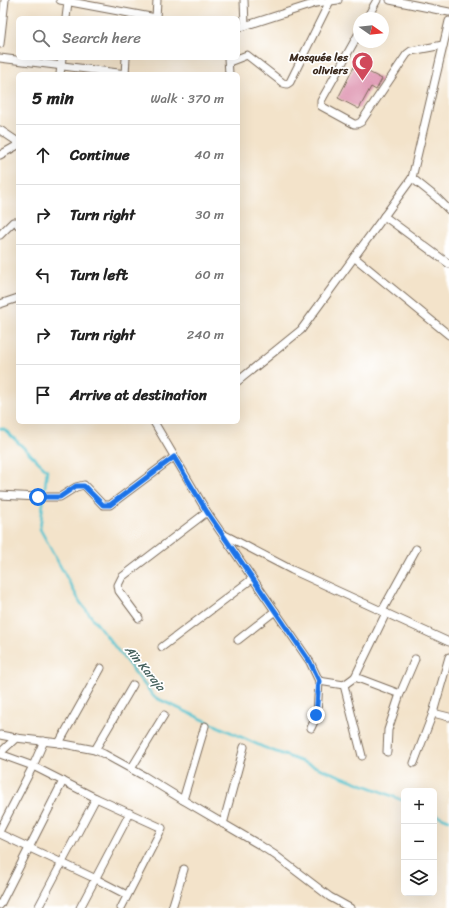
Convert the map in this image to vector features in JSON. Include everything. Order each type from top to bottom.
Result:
[{"type":"street","points":[[0,44],[5,0]]},
{"type":"street","points":[[60,0],[129,15]]},
{"type":"street","points":[[156,0],[156,16]]},
{"type":"street","points":[[244,0],[241,27],[316,3],[338,0]]},
{"type":"street","points":[[370,12],[377,0]]},
{"type":"street","points":[[390,0],[449,12]]},
{"type":"street","points":[[240,57],[247,55],[283,83],[287,84],[290,82],[330,1]]},
{"type":"street","points":[[66,16],[68,2]]},
{"type":"street","points":[[240,379],[301,330],[412,178],[449,21]]},
{"type":"street","points":[[353,44],[321,101],[321,106],[354,124],[361,122],[407,54],[411,51],[443,45]]},
{"type":"street","points":[[0,58],[61,70],[94,72]]},
{"type":"street","points":[[61,70],[62,60]]},
{"type":"street","points":[[126,60],[126,72]]},
{"type":"street","points":[[229,60],[229,72]]},
{"type":"street","points":[[0,130],[16,142]]},
{"type":"street","points":[[0,155],[16,145]]},
{"type":"street","points":[[412,178],[437,198],[449,210]]},
{"type":"street","points":[[384,216],[449,264]]},
{"type":"street","points":[[0,235],[13,222],[16,222]]},
{"type":"street","points":[[354,258],[449,335]]},
{"type":"street","points":[[0,304],[16,299]]},
{"type":"street","points":[[155,424],[207,512],[310,662],[319,681],[316,715],[311,728]]},
{"type":"street","points":[[0,495],[56,498],[60,497],[76,486],[84,486],[103,505],[110,505],[174,457]]},
{"type":"street","points":[[138,618],[119,591],[118,585],[122,577],[207,512]]},
{"type":"street","points":[[221,533],[292,570],[449,642]]},
{"type":"street","points":[[319,681],[344,685],[355,677],[384,612],[416,549]]},
{"type":"street","points":[[162,647],[252,579]]},
{"type":"street","points":[[238,640],[275,611]]},
{"type":"street","points":[[414,763],[433,713],[449,657]]},
{"type":"street","points":[[387,752],[388,730],[400,694],[415,659]]},
{"type":"street","points":[[59,743],[101,668]]},
{"type":"street","points":[[355,677],[400,694]]},
{"type":"street","points":[[94,750],[133,685]]},
{"type":"street","points":[[344,685],[362,756]]},
{"type":"street","points":[[433,713],[449,717]]},
{"type":"street","points":[[131,769],[164,715]]},
{"type":"street","points":[[183,800],[205,726]]},
{"type":"street","points":[[0,735],[59,743],[94,750],[144,776],[275,855],[342,906],[350,908]]},
{"type":"street","points":[[16,738],[0,754],[33,766],[96,798],[162,828],[121,908]]},
{"type":"street","points":[[0,830],[33,766],[44,741]]},
{"type":"street","points":[[223,824],[244,747]]},
{"type":"street","points":[[0,904],[63,781]]},
{"type":"street","points":[[38,908],[96,798]]},
{"type":"street","points":[[80,908],[130,813]]},
{"type":"street","points":[[0,834],[127,895]]},
{"type":"street","points":[[172,908],[184,869]]},
{"type":"building","name":"Mosquée les oliviers","points":[[355,65],[382,79],[376,90],[371,87],[359,109],[338,98]]},
{"type":"waterway","name":"Aïn Karaja","points":[[0,428],[4,429],[47,470],[40,529],[80,602],[154,697],[263,747],[401,800]]},
{"type":"waterway","name":"Aïn Karaja","points":[[437,815],[449,820]]},
{"type":"place","name":"Mosquée les oliviers","points":[[363,82]]},
{"type":"route","points":[[38,497],[56,498],[60,497],[76,486],[84,486],[103,505],[110,505],[174,457],[207,512],[310,662],[319,681],[316,715]]}]
